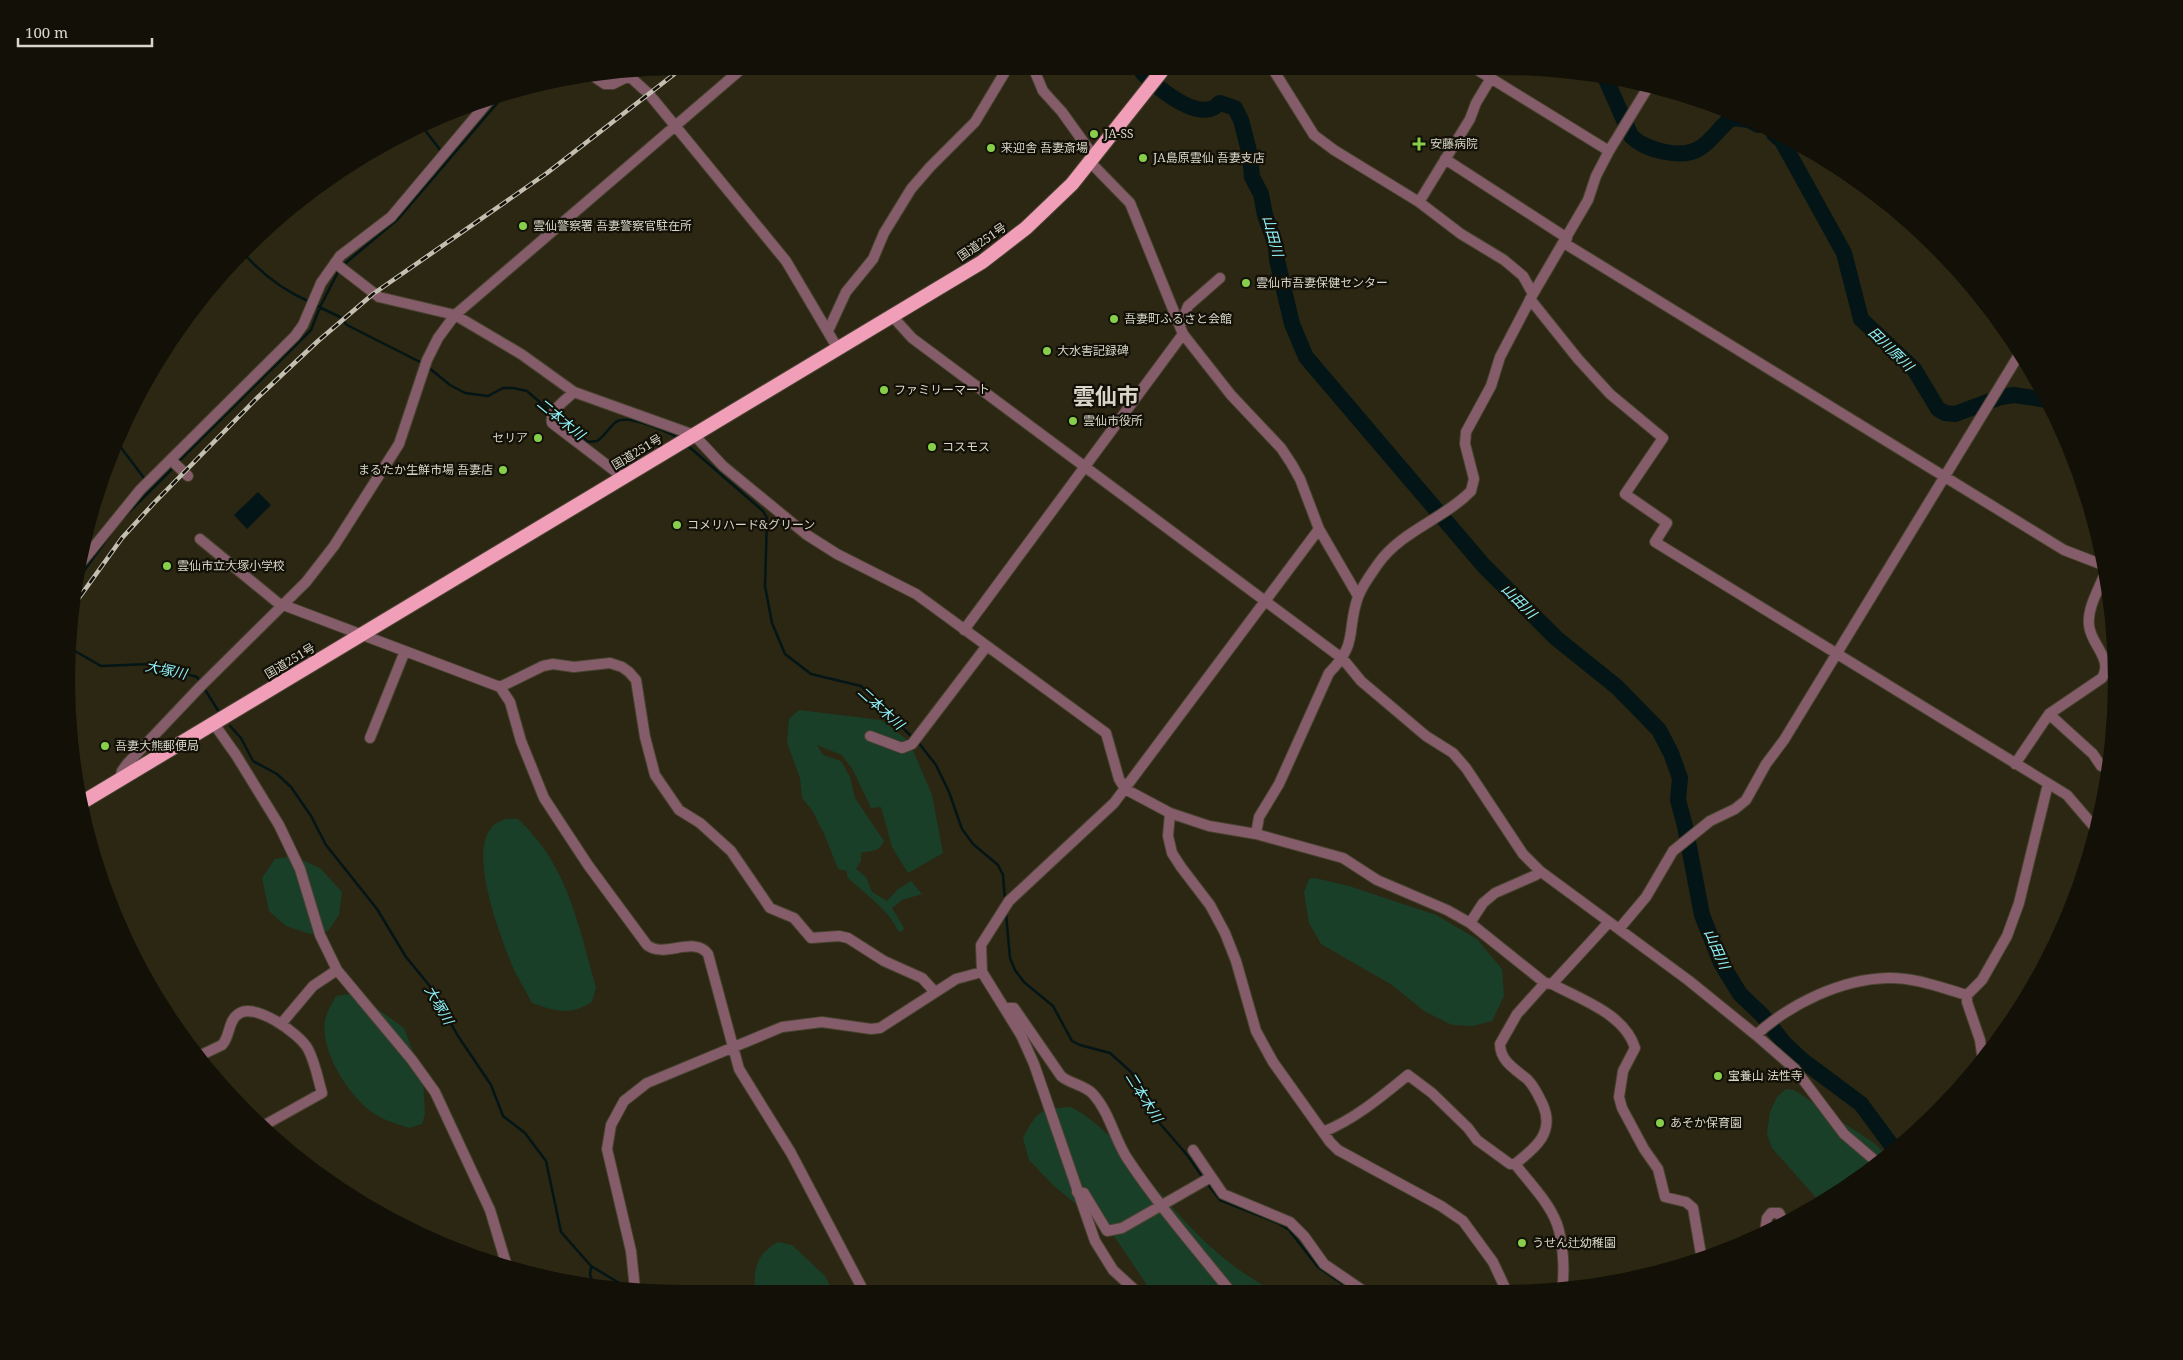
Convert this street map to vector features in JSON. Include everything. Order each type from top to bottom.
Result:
[{"type":"highway","name":"国道251号","points":[[87,800],[982,262],[1052,206],[1093,160],[1159,75]]},
{"type":"street","points":[[119,781],[122,770],[127,764],[306,582],[334,546],[399,444],[426,364],[438,338],[455,315],[735,75]]},
{"type":"street","points":[[828,331],[846,292],[873,259],[884,233],[911,188],[975,122],[1003,75]]},
{"type":"street","points":[[1036,75],[1043,91],[1062,112],[1093,160],[1130,203],[1182,330],[1231,396],[1281,448],[1300,479],[1319,528],[1358,596]]},
{"type":"street","points":[[1276,75],[1314,135],[1334,150],[1419,202],[1461,234],[1516,268],[1532,297],[1578,359],[1610,394],[1663,438],[1625,494],[1667,523],[1655,542],[2067,795],[2090,822]]},
{"type":"street","points":[[1485,75],[1609,152]]},
{"type":"street","points":[[627,77],[633,78],[676,127],[786,261],[838,349]]},
{"type":"street","points":[[599,80],[604,84],[613,84],[624,78]]},
{"type":"street","points":[[1419,202],[1470,119],[1476,103],[1491,78]]},
{"type":"street","points":[[1256,834],[1259,817],[1279,784],[1329,673],[1343,659],[1349,647],[1358,596],[1379,562],[1398,543],[1468,495],[1473,488],[1474,479],[1465,444],[1466,432],[1491,386],[1500,357],[1588,200],[1596,176],[1609,152],[1645,93]]},
{"type":"street","points":[[89,552],[114,520],[171,460],[295,336],[340,256],[391,217],[482,108]]},
{"type":"street","points":[[1445,159],[1565,240],[1945,477],[2064,550],[2096,562]]},
{"type":"street","points":[[335,263],[379,297],[455,315],[521,354],[574,392],[692,437],[723,466],[808,535],[837,554],[916,594],[1106,733],[1119,779],[1125,789],[1170,813],[1208,826],[1256,834],[1343,858],[1377,880],[1447,910],[1470,923],[1549,983],[1610,1016],[1634,1042],[1635,1048],[1628,1059],[1622,1079],[1619,1097],[1622,1108],[1658,1169],[1665,1197],[1686,1202],[1693,1208],[1701,1252]]},
{"type":"street","points":[[964,630],[1182,330],[1188,306],[1220,278]]},
{"type":"street","points":[[893,317],[912,338],[1343,659],[1361,681],[1426,736],[1453,753],[1466,768],[1523,854],[1540,871],[1758,1033],[1800,1074],[1844,1134],[1873,1158]]},
{"type":"street","points":[[1619,929],[1646,897],[1673,851],[1700,828],[1735,809],[1746,800],[1766,764],[1784,740],[2016,360]]},
{"type":"street","points":[[574,392],[554,412],[552,423],[624,478]]},
{"type":"street","points":[[171,460],[188,476]]},
{"type":"street","points":[[1129,1285],[1113,1270],[1102,1255],[1077,1192],[1034,1064],[1022,1035],[982,972],[981,945],[1009,901],[1114,803],[1132,776],[1319,528]]},
{"type":"street","points":[[200,539],[282,605],[460,670],[500,687],[510,702],[526,753],[544,798],[588,865],[647,945],[657,950],[698,947],[708,954],[739,1069],[791,1153],[859,1285]]},
{"type":"street","points":[[2015,764],[2049,714],[2102,678],[2106,672],[2104,659],[2089,625],[2089,615],[2100,586]]},
{"type":"street","points":[[870,736],[902,748],[909,746],[986,647]]},
{"type":"street","points":[[370,738],[405,651]]},
{"type":"street","points":[[500,687],[543,666],[553,664],[574,667],[603,663],[622,667],[636,680],[645,737],[655,775],[679,810],[700,824],[731,851],[770,908],[794,918],[811,938],[840,936],[848,938],[884,961],[922,978],[934,992]]},
{"type":"street","points":[[2049,714],[2092,754],[2102,766]]},
{"type":"street","points":[[214,724],[236,755],[279,825],[300,869],[320,935],[338,970],[412,1060],[435,1092],[490,1210],[505,1259]]},
{"type":"street","points":[[526,753],[524,761],[530,782],[541,803]]},
{"type":"street","points":[[1981,1050],[1980,1040],[1966,1002],[1967,994],[1982,980],[2007,936],[2019,904],[2048,784]]},
{"type":"street","points":[[1170,813],[1168,836],[1172,853],[1180,868],[1210,905],[1225,933],[1236,961],[1256,1032],[1273,1062],[1338,1150],[1441,1206],[1462,1221],[1493,1262],[1504,1285]]},
{"type":"street","points":[[1470,923],[1489,897],[1536,875],[1540,871]]},
{"type":"street","points":[[1515,1164],[1541,1142],[1548,1123],[1547,1114],[1536,1089],[1503,1058],[1500,1044],[1517,1014],[1609,922]]},
{"type":"street","points":[[281,1024],[313,986],[338,970]]},
{"type":"street","points":[[635,1284],[631,1250],[606,1149],[611,1125],[624,1101],[647,1083],[734,1045],[782,1027],[822,1022],[871,1029],[880,1028],[956,979],[982,972]]},
{"type":"street","points":[[1758,1033],[1776,1020],[1832,989],[1857,982],[1888,978],[1910,980],[1967,994]]},
{"type":"street","points":[[1005,1008],[1014,1008],[1061,1076],[1068,1082],[1091,1092],[1095,1097],[1112,1122],[1127,1157],[1161,1206],[1225,1285]]},
{"type":"street","points":[[204,1053],[218,1048],[225,1042],[234,1017],[238,1013],[250,1012],[260,1014],[281,1024],[307,1048],[322,1093],[269,1124]]},
{"type":"street","points":[[1323,1132],[1339,1126],[1373,1104],[1408,1075],[1432,1093],[1468,1128],[1477,1140],[1510,1164],[1515,1164],[1533,1186],[1557,1224],[1564,1271],[1563,1282]]},
{"type":"street","points":[[1193,1150],[1207,1179],[1230,1198],[1290,1222],[1304,1236],[1324,1264],[1355,1285]]},
{"type":"street","points":[[1077,1192],[1084,1193],[1108,1232],[1122,1228],[1207,1179]]},
{"type":"street","points":[[1766,1225],[1770,1213],[1779,1213],[1781,1217]]},
{"type":"green space","points":[[799,710],[881,720],[909,741],[932,795],[943,853],[908,873],[892,847],[881,807],[871,808],[853,770],[842,755],[817,745],[823,755],[841,761],[850,777],[855,798],[884,841],[880,848],[861,853],[861,861],[856,869],[866,877],[872,892],[887,901],[897,890],[911,881],[922,894],[902,900],[892,908],[904,928],[903,931],[899,932],[894,923],[876,902],[847,877],[847,871],[838,869],[812,810],[802,798],[800,778],[787,743],[789,719]]},
{"type":"green space","points":[[505,819],[518,819],[549,856],[560,876],[577,919],[596,987],[592,1002],[569,1011],[555,1010],[532,1003],[514,970],[493,911],[484,865],[484,845],[490,829]]},
{"type":"green space","points":[[293,856],[320,868],[342,892],[339,915],[328,931],[310,934],[286,926],[269,911],[262,878],[275,859]]},
{"type":"green space","points":[[1315,878],[1349,886],[1436,915],[1477,939],[1502,969],[1504,996],[1492,1021],[1473,1026],[1452,1025],[1424,1011],[1392,985],[1321,944],[1309,923],[1304,892],[1309,879]]},
{"type":"green space","points":[[348,994],[365,1000],[404,1028],[423,1078],[425,1114],[422,1124],[409,1128],[376,1115],[356,1098],[339,1074],[327,1046],[325,1020],[336,996]]},
{"type":"green space","points":[[1786,1089],[1794,1090],[1874,1143],[1882,1151],[1816,1198],[1772,1148],[1767,1134],[1770,1112],[1777,1097]]},
{"type":"green space","points":[[1071,1107],[1095,1123],[1125,1152],[1194,1231],[1240,1271],[1263,1285],[1147,1285],[1112,1233],[1054,1186],[1029,1160],[1023,1138],[1036,1116],[1052,1109]]},
{"type":"green space","points":[[778,1242],[792,1245],[825,1276],[830,1285],[755,1285],[758,1261],[771,1246]]},
{"type":"shaded area","points":[[258,492],[271,505],[247,529],[234,515]]},
{"type":"waterway","name":"山田川","points":[[1145,75],[1173,98],[1193,108],[1211,109],[1220,103],[1235,108],[1241,120],[1250,155],[1252,177],[1261,194],[1265,215],[1276,246],[1277,260],[1292,324],[1306,357],[1484,566],[1556,638],[1617,687],[1659,730],[1671,753],[1680,778],[1678,800],[1685,826],[1702,915],[1721,963],[1740,994],[1763,1016],[1784,1043],[1802,1060],[1861,1104],[1891,1144]]},
{"type":"waterway","name":"田川原川","points":[[1608,85],[1631,136],[1645,145],[1664,152],[1692,152],[1705,145],[1730,119]]},
{"type":"waterway","points":[[342,266],[398,219],[497,104]]},
{"type":"waterway","points":[[426,131],[441,151]]},
{"type":"waterway","name":"田川原川","points":[[1784,144],[1844,253],[1861,319],[1914,369],[1938,409],[1945,413],[1955,414],[2001,397],[2014,395],[2039,399]]},
{"type":"waterway","name":"二本木川","points":[[247,257],[275,282],[310,302]]},
{"type":"waterway","points":[[177,463],[311,330],[320,307],[339,270]]},
{"type":"waterway","name":"二本木川","points":[[315,305],[340,317],[347,325],[424,364]]},
{"type":"waterway","name":"二本木川","points":[[428,367],[450,385],[465,393],[488,396],[503,388],[513,388],[527,391],[550,411]]},
{"type":"waterway","name":"二本木川","points":[[557,416],[588,442],[597,441],[616,422],[621,420],[647,424],[679,438]]},
{"type":"waterway","name":"二本木川","points":[[687,445],[763,511],[767,518],[765,586],[772,623],[785,654],[811,674],[861,686],[914,739]]},
{"type":"waterway","points":[[121,448],[144,478]]},
{"type":"waterway","points":[[123,518],[174,467]]},
{"type":"waterway","points":[[86,568],[109,536]]},
{"type":"waterway","name":"大塚川","points":[[76,651],[101,666],[150,664],[197,677],[201,683]]},
{"type":"waterway","name":"大塚川","points":[[204,688],[219,712]]},
{"type":"waterway","name":"大塚川","points":[[230,726],[241,738],[253,761],[277,774],[291,787],[311,816],[326,845],[377,909],[406,957],[429,985],[458,1036],[491,1085],[503,1116],[525,1133],[546,1161],[561,1232],[591,1266],[617,1282]]},
{"type":"waterway","name":"二本木川","points":[[918,742],[936,765],[949,792],[962,829],[973,844],[998,865],[1003,875],[1005,901]]},
{"type":"waterway","name":"二本木川","points":[[1006,914],[1010,958],[1015,970],[1024,982],[1053,1006],[1072,1041],[1110,1053],[1131,1072],[1156,1119],[1188,1156],[1203,1178]]},
{"type":"waterway","name":"二本木川","points":[[1206,1182],[1220,1200],[1278,1223],[1289,1230],[1318,1267],[1344,1285]]},
{"type":"waterway","points":[[591,1266],[591,1278]]},
{"type":"railway","points":[[81,595],[122,538],[154,503],[255,400],[318,341],[373,294],[547,173],[673,75]]},
{"type":"place","name":"JA-SS","points":[[1094,134]]},
{"type":"place","name":"安藤病院","points":[[1419,144]]},
{"type":"place","name":"来迎舎 吾妻斎場","points":[[991,148]]},
{"type":"place","name":"JA島原雲仙 吾妻支店","points":[[1143,158]]},
{"type":"place","name":"雲仙警察署 吾妻警察官駐在所","points":[[523,226]]},
{"type":"place","name":"雲仙市吾妻保健センター","points":[[1246,283]]},
{"type":"place","name":"吾妻町ふるさと会館","points":[[1114,319]]},
{"type":"place","name":"大水害記録碑","points":[[1047,351]]},
{"type":"place","name":"ファミリーマート","points":[[884,390]]},
{"type":"place","name":"雲仙市役所","points":[[1073,421]]},
{"type":"place","name":"セリア","points":[[538,438]]},
{"type":"place","name":"コスモス","points":[[932,447]]},
{"type":"place","name":"まるたか生鮮市場 吾妻店","points":[[503,470]]},
{"type":"place","name":"コメリハード&グリーン","points":[[677,525]]},
{"type":"place","name":"雲仙市立大塚小学校","points":[[167,566]]},
{"type":"place","name":"吾妻大熊郵便局","points":[[105,746]]},
{"type":"place","name":"宝養山 法性寺","points":[[1718,1076]]},
{"type":"place","name":"あそか保育園","points":[[1660,1123]]},
{"type":"place","name":"うせん辻幼稚園","points":[[1522,1243]]},
{"type":"district","name":"雲仙市","points":[[1106,396]]}]
